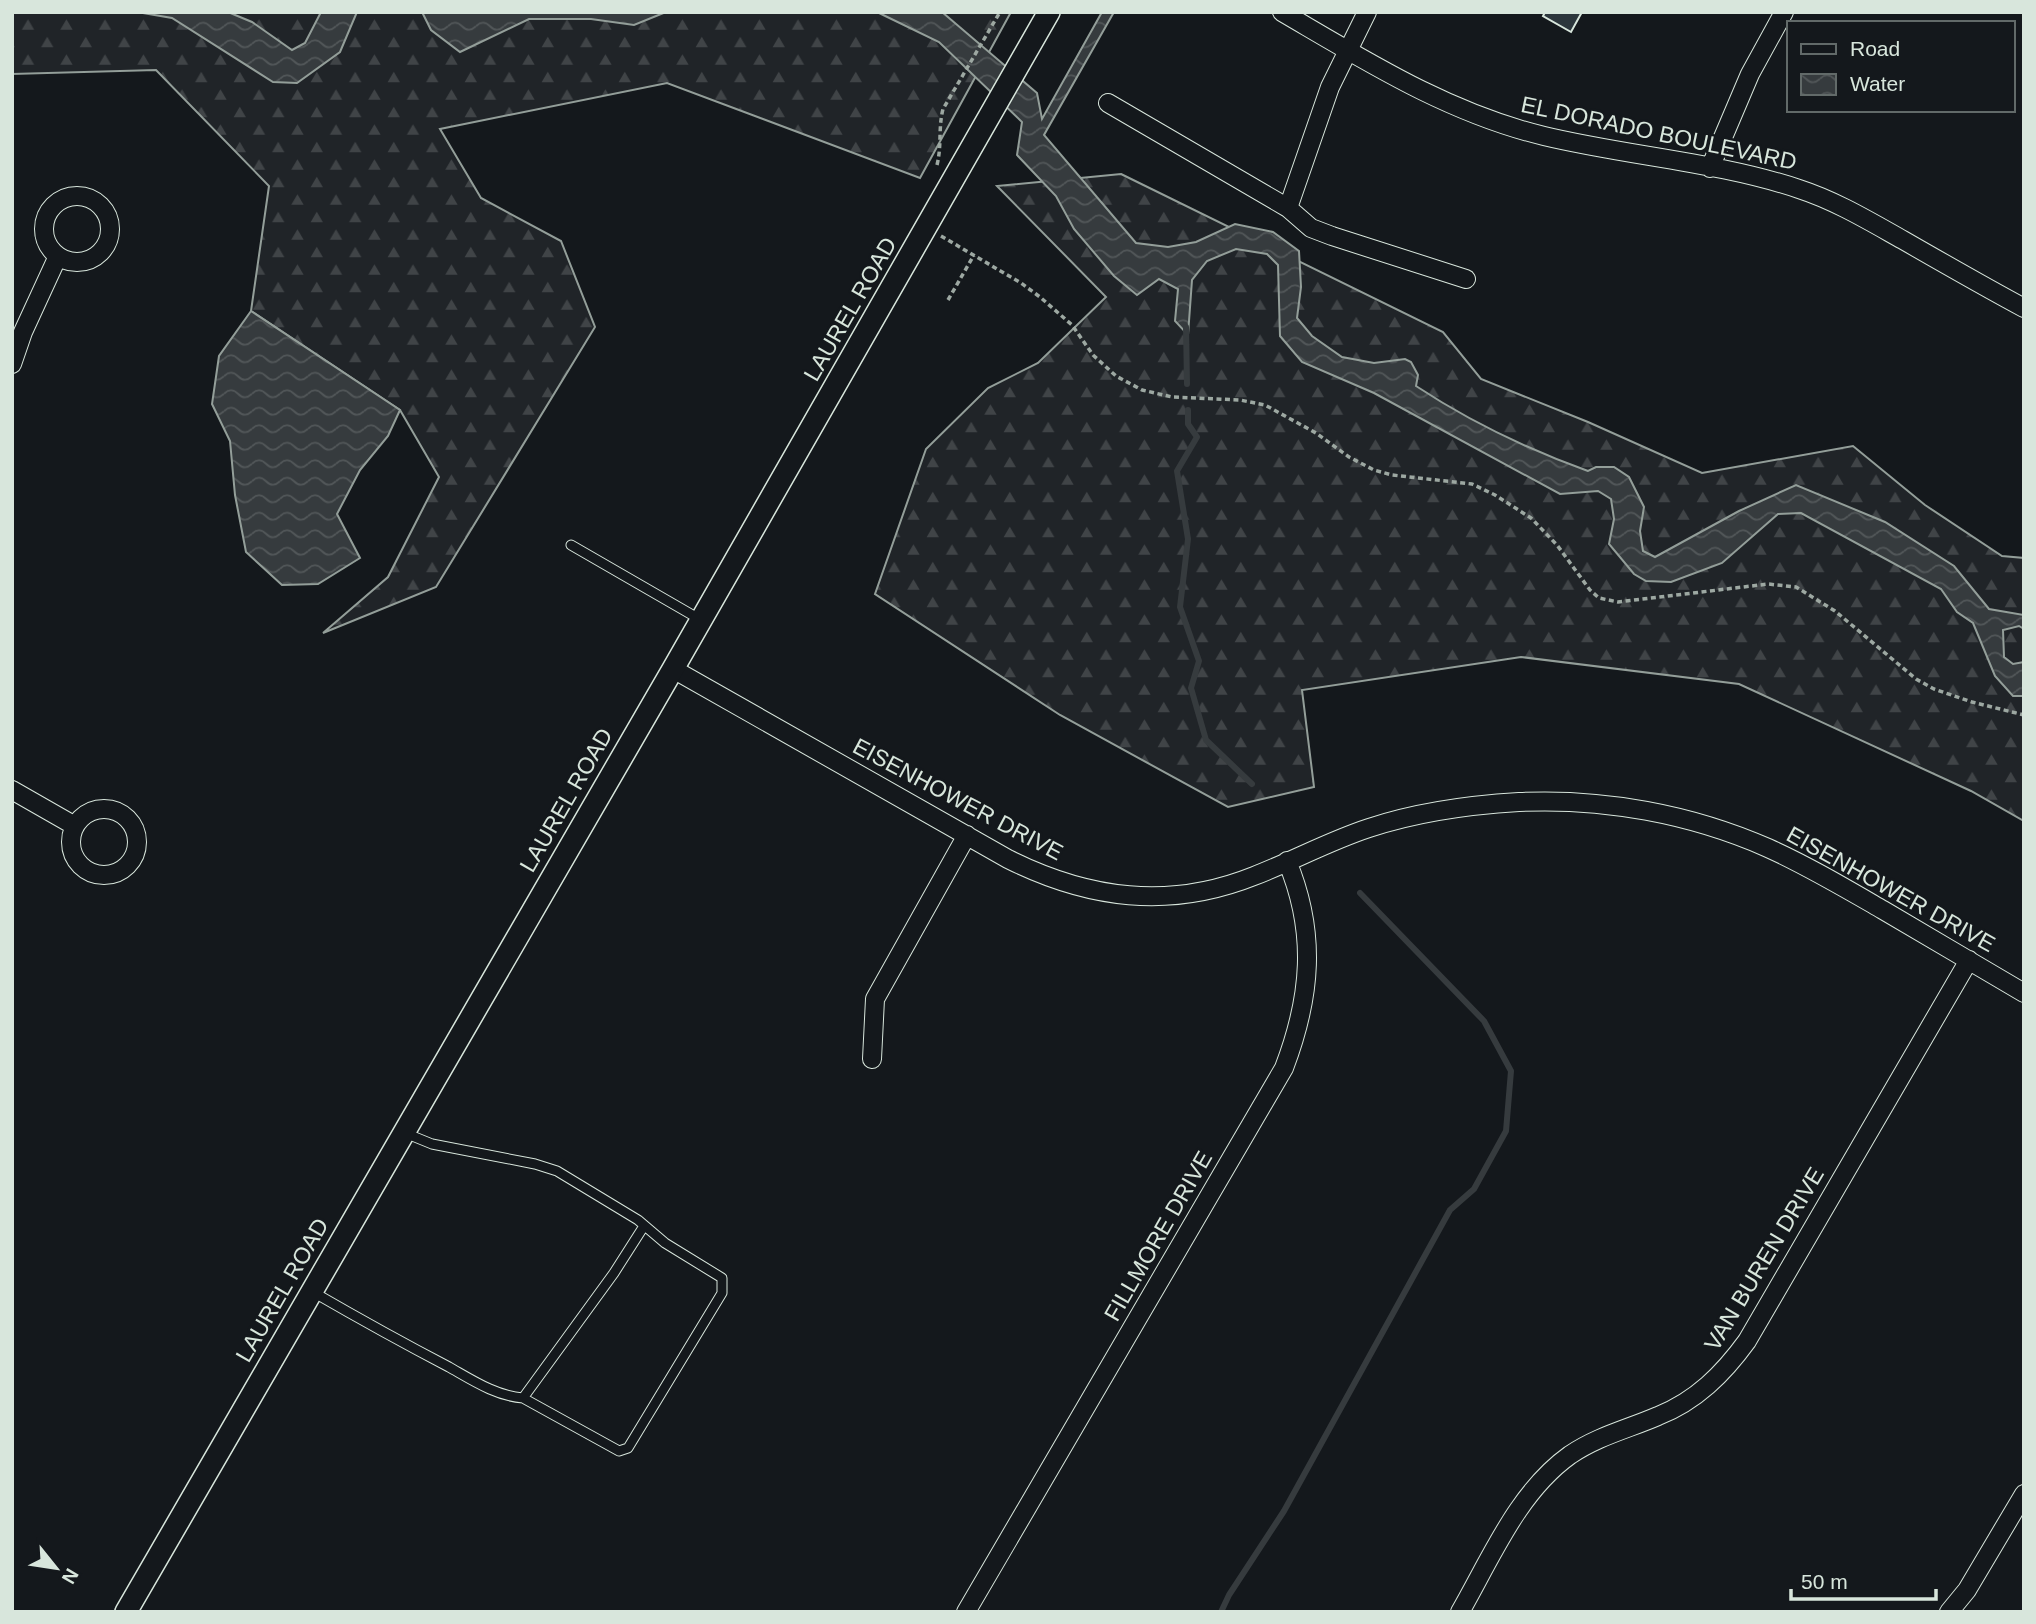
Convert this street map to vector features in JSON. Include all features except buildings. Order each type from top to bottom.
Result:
[{"type":"street","name":"LAUREL ROAD","points":[[126,1612],[673,669],[1049,12]]},
{"type":"street","name":"EL DORADO BOULEVARD","points":[[1282,12],[1397,79],[1494,122],[1544,136],[1710,168],[1800,189],[1846,208],[2024,308]]},
{"type":"street","points":[[1288,208],[1330,87],[1367,12]]},
{"type":"street","points":[[1710,168],[1751,74],[1784,12]]},
{"type":"street","points":[[1108,103],[1288,208],[1311,228],[1466,279]]},
{"type":"street","points":[[12,364],[23,332],[58,256]]},
{"type":"street","name":"EISENHOWER DRIVE","points":[[673,669],[967,835],[1039,874],[1071,886],[1144,897],[1184,895],[1223,887],[1255,876],[1324,844],[1371,827],[1420,814],[1520,802],[1621,807],[1671,816],[1720,830],[1767,848],[1812,869],[2024,993]]},
{"type":"street","points":[[12,790],[75,826]]},
{"type":"street","points":[[872,1059],[875,999],[967,835]]},
{"type":"street","name":"FILLMORE DRIVE","points":[[966,1612],[1284,1068],[1297,1036],[1308,976],[1302,908],[1287,861]]},
{"type":"street","name":"VAN BUREN DRIVE","points":[[1460,1612],[1522,1503],[1545,1476],[1596,1439],[1684,1404],[1710,1385],[1728,1367],[1746,1341],[1969,960]]},
{"type":"street","points":[[1949,1612],[1967,1590],[2024,1494]]},
{"type":"lane","points":[[571,545],[701,620]]},
{"type":"lane","points":[[312,1291],[479,1384],[505,1395],[523,1398],[619,1451],[628,1448],[722,1293],[722,1278],[557,1171],[535,1164],[432,1144],[404,1133]]},
{"type":"lane","points":[[523,1398],[614,1273],[644,1226]]},
{"type":"path","points":[[934,175],[941,147],[939,124],[943,109],[999,13]]},
{"type":"path","points":[[927,228],[1021,283],[1049,304],[1072,325],[1093,355],[1116,376],[1142,390],[1172,397],[1240,400],[1265,405],[1374,470],[1392,475],[1472,484],[1495,495],[1538,525],[1599,598],[1618,602],[1768,584],[1796,587],[1835,611],[1916,679],[1972,702],[2024,715]]},
{"type":"path","points":[[948,300],[974,256]]},
{"type":"green space","points":[[12,12],[1011,12],[920,178],[667,83],[440,129],[481,198],[561,241],[595,327],[436,587],[323,633],[388,577],[439,477],[400,410],[251,311],[269,186],[156,70],[12,74]]},
{"type":"green space","points":[[1121,174],[1443,332],[1481,379],[1588,422],[1702,473],[1853,446],[1925,505],[2002,556],[2024,558],[2024,821],[1971,791],[1739,684],[1521,657],[1302,690],[1314,787],[1228,807],[1060,715],[875,594],[926,449],[988,388],[1038,363],[1106,297],[997,186]]},
{"type":"water","points":[[137,12],[228,12],[252,22],[292,50],[305,43],[321,12],[357,12],[340,52],[297,83],[273,82],[172,18]]},
{"type":"water","points":[[422,12],[666,12],[634,25],[591,19],[529,19],[460,52],[431,30]]},
{"type":"water","points":[[877,12],[942,12],[1037,93],[1042,119],[1102,12],[1114,12],[1044,135],[1136,243],[1168,247],[1196,242],[1235,224],[1273,232],[1299,251],[1301,287],[1297,318],[1312,336],[1342,357],[1374,363],[1405,359],[1411,362],[1418,375],[1416,386],[1521,444],[1588,471],[1596,467],[1614,467],[1629,477],[1644,507],[1640,531],[1643,551],[1655,557],[1739,511],[1796,485],[1885,522],[1954,566],[1989,609],[2024,615],[2024,629],[2019,626],[2003,630],[2004,657],[2013,664],[2024,662],[2024,696],[2013,696],[1995,676],[1973,623],[1957,612],[1941,589],[1801,513],[1778,514],[1722,563],[1671,582],[1646,581],[1634,574],[1609,544],[1614,519],[1611,499],[1598,491],[1560,494],[1374,393],[1302,362],[1280,336],[1278,265],[1267,254],[1236,249],[1207,261],[1192,280],[1188,335],[1175,321],[1178,289],[1159,279],[1137,295],[1114,276],[1074,229],[1056,196],[1017,155],[1022,122],[939,42]]},
{"type":"water","points":[[251,311],[400,410],[388,436],[360,470],[337,514],[360,558],[318,584],[282,585],[246,552],[235,495],[230,441],[212,404],[219,356]]},
{"type":"waterway","points":[[1186,327],[1187,384]]},
{"type":"waterway","points":[[1188,410],[1188,424],[1197,437],[1177,471],[1188,539],[1180,607],[1199,661],[1191,688],[1206,740],[1252,784]]},
{"type":"waterway","points":[[1221,1612],[1229,1595],[1284,1511],[1450,1210],[1474,1189],[1506,1131],[1511,1071],[1484,1021],[1360,893]]}]
